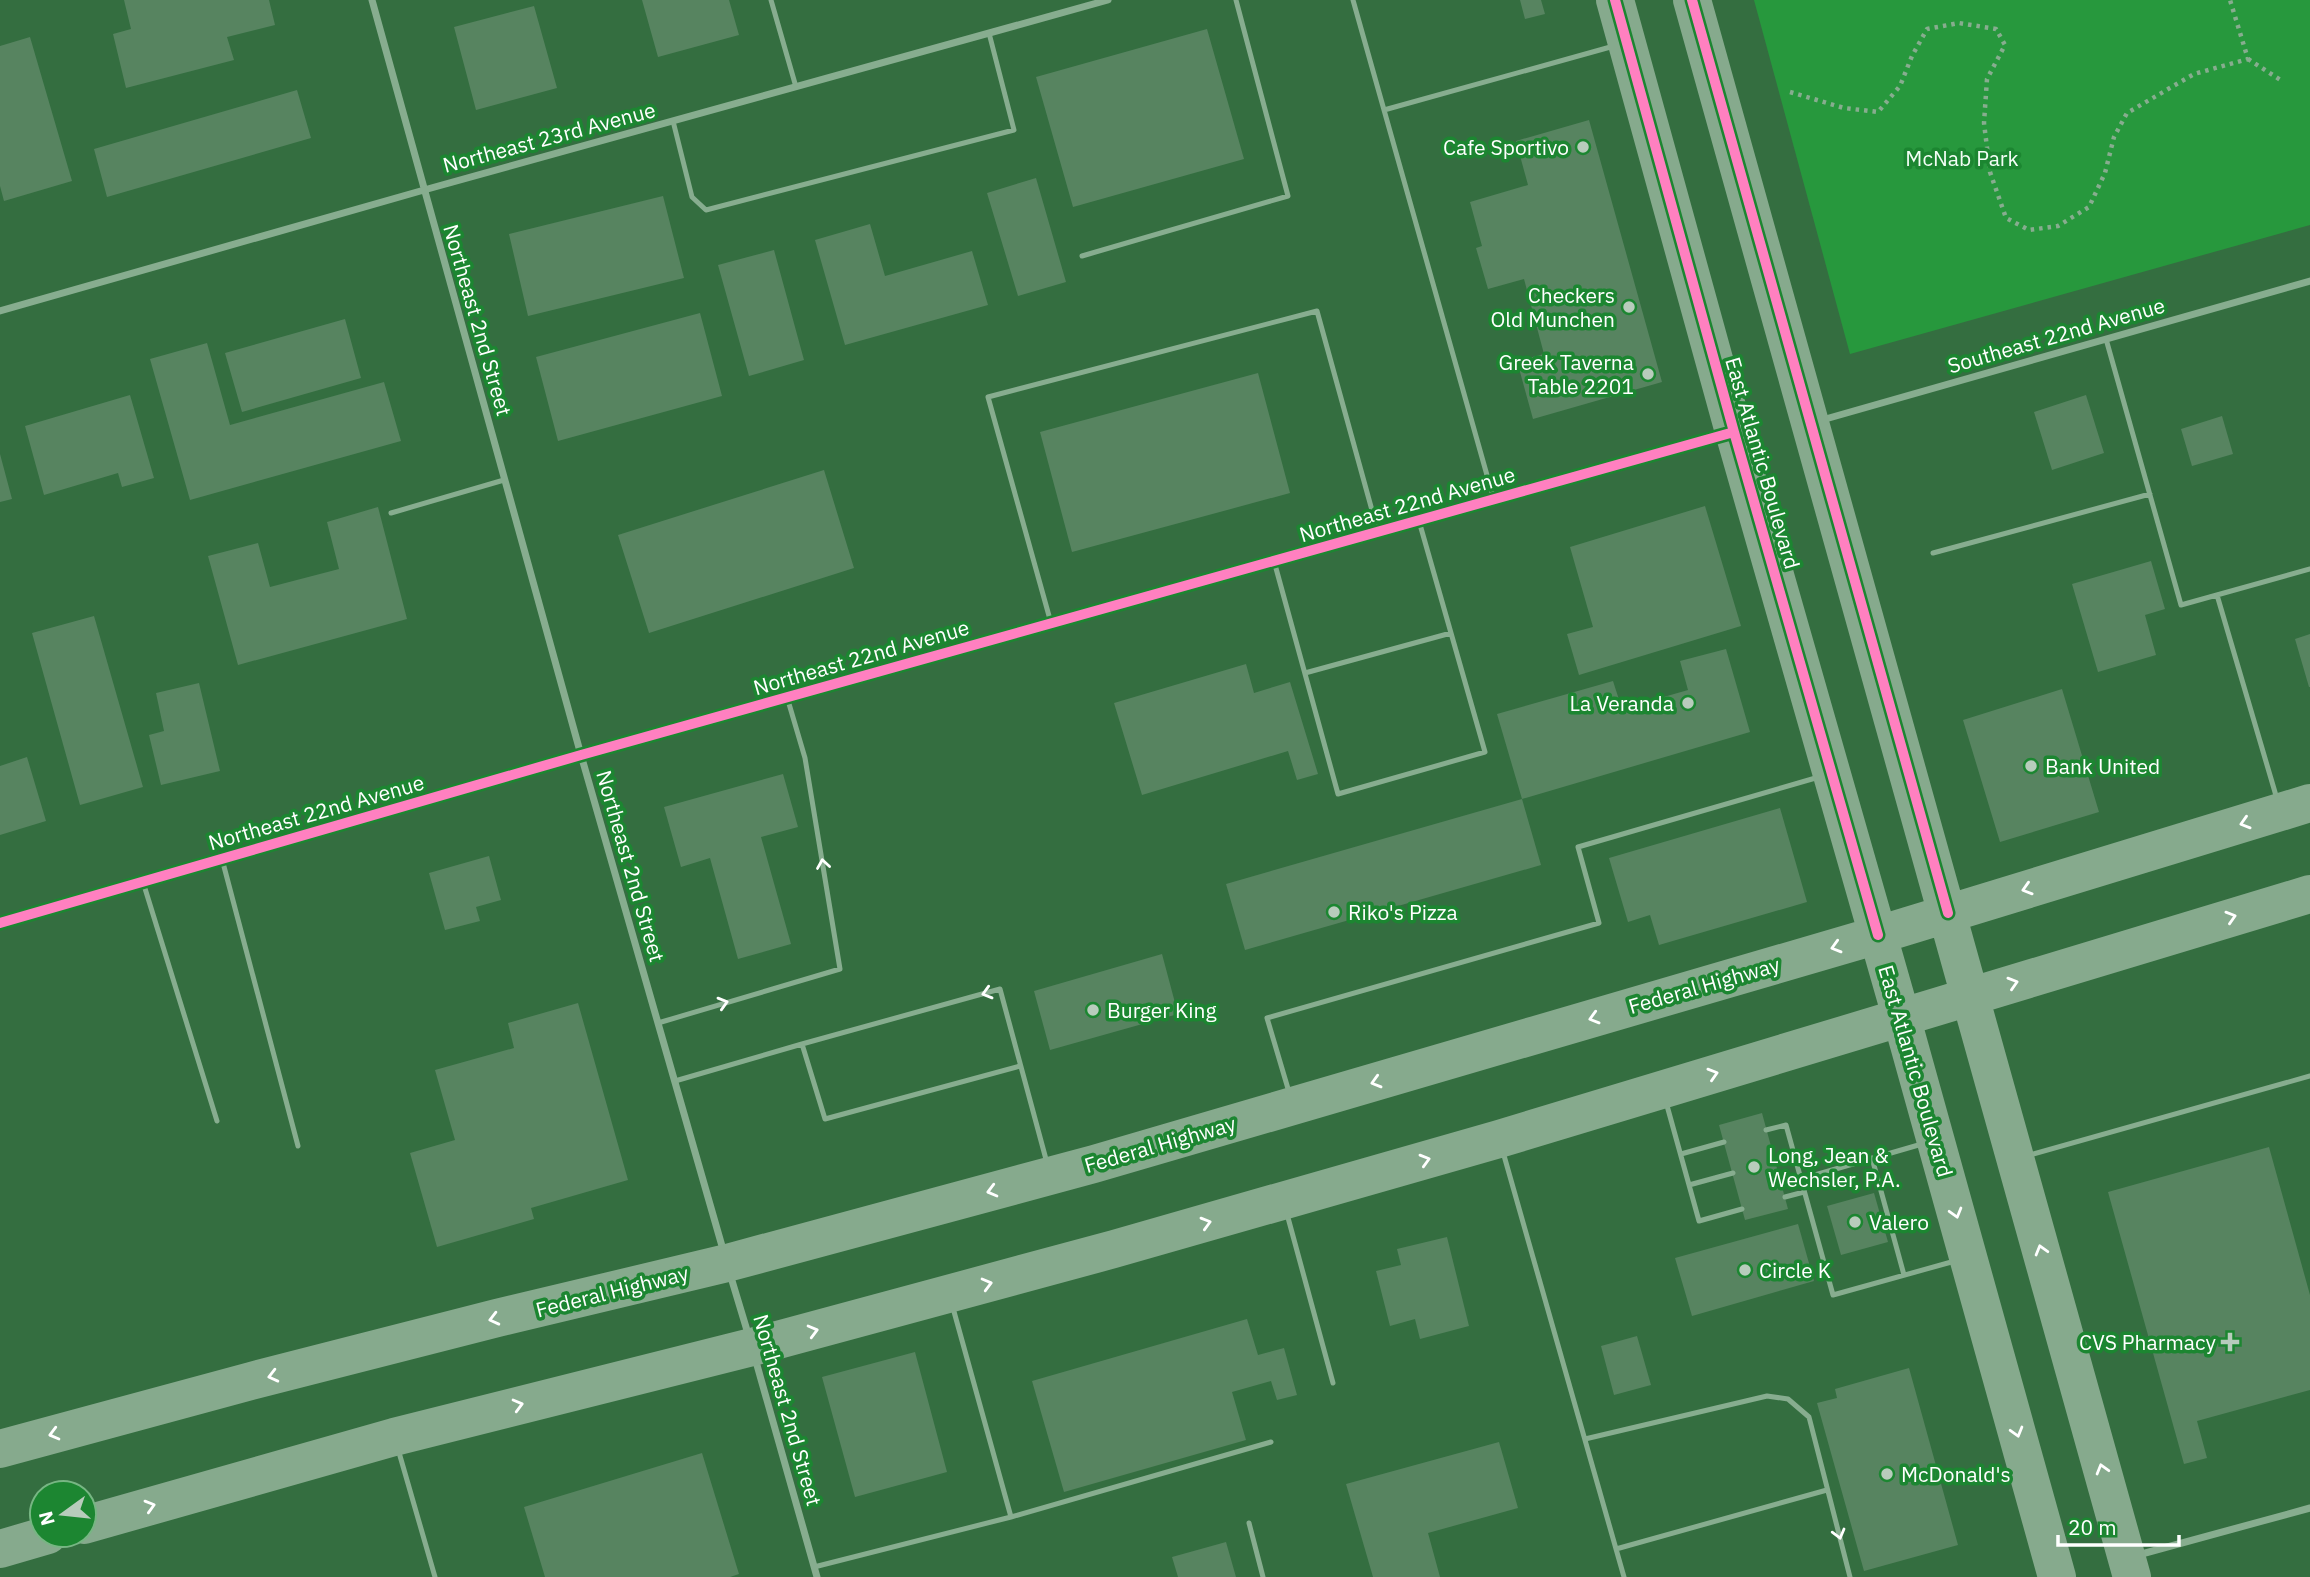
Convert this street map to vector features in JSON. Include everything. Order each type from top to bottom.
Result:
[{"type":"main road","name":"East Atlantic Boulevard","points":[[1615,0],[2057,1577]]},
{"type":"main road","points":[[1692,0],[2130,1567]]},
{"type":"main road","name":"Federal Highway","points":[[0,1449],[303,1368],[727,1263],[1050,1176],[1878,935],[2295,807]]},
{"type":"main road","points":[[98,1521],[394,1437],[752,1347],[1284,1201],[1499,1139],[2310,894]]},
{"type":"main road","points":[[0,1549],[28,1541]]},
{"type":"street","name":"Northeast 2nd Street","points":[[372,0],[581,755],[817,1577]]},
{"type":"street","name":"Northeast 23rd Avenue","points":[[0,311],[1108,0]]},
{"type":"street","name":"Southeast 22nd Avenue","points":[[1811,424],[2310,281]]},
{"type":"street","name":"Northeast 22nd Avenue","points":[[0,923],[581,755],[1734,432]]},
{"type":"street","points":[[2130,1567],[2310,1508]]},
{"type":"lane","points":[[771,0],[796,87]]},
{"type":"lane","points":[[1082,256],[1287,196],[1236,0]]},
{"type":"lane","points":[[1353,0],[1494,500]]},
{"type":"lane","points":[[673,121],[692,197],[706,210],[1014,130],[989,33]]},
{"type":"lane","points":[[1384,110],[1627,42]]},
{"type":"lane","points":[[1051,624],[988,397],[1317,311],[1378,532]]},
{"type":"lane","points":[[2106,339],[2181,605],[2310,569]]},
{"type":"lane","points":[[391,513],[505,480]]},
{"type":"lane","points":[[1933,553],[2150,494]]},
{"type":"lane","points":[[1274,561],[1338,794],[1485,752],[1419,520]]},
{"type":"lane","points":[[2217,596],[2295,807]]},
{"type":"lane","points":[[1305,673],[1451,634]]},
{"type":"lane","points":[[657,1023],[840,969],[805,758],[787,697]]},
{"type":"lane","points":[[1293,1106],[1267,1018],[1599,923],[1577,847],[1832,774]]},
{"type":"lane","points":[[222,859],[298,1146]]},
{"type":"lane","points":[[143,882],[217,1121]]},
{"type":"lane","points":[[675,1081],[1000,989],[1050,1176]]},
{"type":"lane","points":[[802,1044],[825,1119],[1020,1066]]},
{"type":"lane","points":[[2016,1160],[2310,1076]]},
{"type":"lane","points":[[1662,1089],[1699,1222],[1742,1209]]},
{"type":"lane","points":[[1766,1130],[1786,1125],[1833,1295],[1968,1257]]},
{"type":"lane","points":[[1499,1139],[1624,1577]]},
{"type":"lane","points":[[1801,1179],[1936,1141]]},
{"type":"lane","points":[[1681,1154],[1724,1142]]},
{"type":"lane","points":[[1774,1161],[1794,1155]]},
{"type":"lane","points":[[1872,1158],[1904,1275]]},
{"type":"lane","points":[[1689,1185],[1733,1173]]},
{"type":"lane","points":[[1785,1197],[1804,1192]]},
{"type":"lane","points":[[1284,1201],[1332,1383]]},
{"type":"lane","points":[[949,1294],[1012,1517]]},
{"type":"lane","points":[[1585,1439],[1767,1396],[1788,1399],[1809,1418],[1850,1577]]},
{"type":"lane","points":[[394,1437],[434,1577]]},
{"type":"lane","points":[[814,1567],[863,1553],[959,1532],[1271,1442]]},
{"type":"lane","points":[[1616,1549],[1828,1490]]},
{"type":"lane","points":[[1249,1523],[1263,1577]]},
{"type":"path","points":[[2230,0],[2248,60],[2282,81]]},
{"type":"path","points":[[1790,92],[1844,108],[1878,112],[1900,86],[1927,29],[1959,23],[1996,29],[2005,45],[1987,79],[1984,123],[1990,172],[2006,218],[2029,230],[2058,226],[2089,207],[2105,173],[2114,137],[2127,113],[2194,74],[2248,60]]},
{"type":"green space","name":"McNab Park","points":[[1754,0],[2310,0],[2310,225],[1850,354]]},
{"type":"building","points":[[124,0],[269,0],[275,25],[227,37],[234,60],[126,88],[113,34],[131,29]]},
{"type":"building","points":[[642,0],[729,0],[739,35],[658,57]]},
{"type":"building","points":[[1520,0],[1541,0],[1545,14],[1525,19]]},
{"type":"building","points":[[534,6],[557,88],[476,110],[454,27]]},
{"type":"building","points":[[1207,29],[1244,159],[1073,207],[1036,77]]},
{"type":"building","points":[[30,37],[72,181],[4,201],[0,186],[0,46]]},
{"type":"building","points":[[297,90],[311,138],[107,197],[94,149]]},
{"type":"building","points":[[1589,120],[1662,382],[1533,419],[1517,361],[1544,354],[1524,279],[1488,289],[1476,248],[1482,246],[1470,202],[1528,185],[1516,141]]},
{"type":"building","points":[[1036,178],[1066,282],[1018,296],[987,193]]},
{"type":"building","points":[[663,196],[684,278],[528,316],[509,234]]},
{"type":"building","points":[[870,224],[885,276],[972,251],[988,305],[845,345],[815,240]]},
{"type":"building","points":[[774,250],[804,360],[749,376],[718,265]]},
{"type":"building","points":[[700,313],[722,396],[558,441],[536,357]]},
{"type":"building","points":[[345,319],[361,378],[242,412],[225,353]]},
{"type":"building","points":[[207,343],[230,425],[384,382],[401,441],[190,500],[150,359]]},
{"type":"building","points":[[1258,373],[1290,493],[1072,552],[1040,432]]},
{"type":"building","points":[[130,395],[154,478],[122,487],[118,473],[44,495],[25,426]]},
{"type":"building","points":[[2086,395],[2104,453],[2052,470],[2034,412]]},
{"type":"building","points":[[2222,416],[2233,454],[2192,466],[2181,429]]},
{"type":"building","points":[[0,454],[12,499],[0,502]]},
{"type":"building","points":[[824,470],[854,568],[649,633],[618,535]]},
{"type":"building","points":[[1705,506],[1741,626],[1579,675],[1567,634],[1593,627],[1570,547]]},
{"type":"building","points":[[378,507],[407,619],[238,665],[208,556],[258,543],[270,587],[339,569],[327,522]]},
{"type":"building","points":[[2151,561],[2165,609],[2145,615],[2156,655],[2098,672],[2072,584]]},
{"type":"building","points":[[94,616],[143,787],[80,805],[32,633]]},
{"type":"building","points":[[2310,634],[2310,687],[2309,687],[2295,639]]},
{"type":"building","points":[[1726,649],[1750,732],[1522,799],[1497,714],[1613,681],[1622,709],[1688,690],[1680,661]]},
{"type":"building","points":[[1246,664],[1254,693],[1290,682],[1318,774],[1297,780],[1288,751],[1142,795],[1114,703]]},
{"type":"building","points":[[199,683],[220,771],[161,785],[149,735],[164,731],[156,693]]},
{"type":"building","name":"Bank United","points":[[2062,689],[2099,812],[2000,842],[1963,720]]},
{"type":"building","points":[[27,757],[46,821],[0,835],[0,766]]},
{"type":"building","points":[[783,774],[798,827],[761,837],[791,944],[738,959],[710,858],[681,867],[664,807]]},
{"type":"building","points":[[1522,799],[1541,865],[1245,950],[1226,884]]},
{"type":"building","points":[[1780,808],[1807,902],[1659,945],[1650,915],[1628,922],[1609,858]]},
{"type":"building","points":[[489,856],[501,900],[476,907],[480,921],[445,930],[429,873]]},
{"type":"building","points":[[1162,954],[1178,1014],[1050,1050],[1034,991]]},
{"type":"building","points":[[578,1003],[628,1180],[531,1208],[534,1219],[437,1247],[410,1153],[455,1140],[435,1070],[514,1048],[508,1023]]},
{"type":"building","name":"Long, Jean & Wechsler, P.A.","points":[[1762,1113],[1788,1209],[1745,1220],[1719,1125]]},
{"type":"building","name":"CVS Pharmacy","points":[[2269,1147],[2310,1295],[2310,1390],[2197,1421],[2207,1458],[2184,1464],[2108,1192]]},
{"type":"building","points":[[1874,1193],[1888,1242],[1841,1255],[1827,1206]]},
{"type":"building","name":"Circle K","points":[[1798,1224],[1814,1281],[1692,1316],[1675,1258]]},
{"type":"building","points":[[1447,1237],[1469,1326],[1420,1339],[1415,1319],[1390,1326],[1376,1271],[1401,1265],[1397,1249]]},
{"type":"building","points":[[1247,1319],[1258,1355],[1284,1348],[1297,1395],[1277,1400],[1271,1381],[1232,1392],[1246,1440],[1064,1492],[1032,1381]]},
{"type":"building","points":[[1637,1336],[1651,1385],[1614,1395],[1601,1346]]},
{"type":"building","points":[[915,1352],[947,1472],[855,1497],[822,1377]]},
{"type":"building","name":"McDonald's","points":[[1909,1368],[1958,1545],[1864,1571],[1817,1403],[1837,1398],[1835,1389]]},
{"type":"building","points":[[1499,1442],[1518,1508],[1428,1533],[1440,1577],[1373,1577],[1346,1484]]},
{"type":"building","points":[[702,1453],[739,1574],[730,1577],[545,1577],[524,1507]]},
{"type":"building","points":[[1226,1542],[1236,1577],[1178,1577],[1172,1557]]},
{"type":"cycle path","points":[[1615,0],[1734,432],[1878,935]]},
{"type":"cycle path","points":[[1692,0],[1948,913]]},
{"type":"cycle path","points":[[0,923],[581,755],[1734,432]]},
{"type":"place","name":"Cafe Sportivo","points":[[1583,147]]},
{"type":"place","name":"Checkers Old Munchen","points":[[1629,307]]},
{"type":"place","name":"Greek Taverna Table 2201","points":[[1648,374]]},
{"type":"place","name":"La Veranda","points":[[1688,703]]},
{"type":"place","name":"Bank United","points":[[2031,766]]},
{"type":"place","name":"Riko's Pizza","points":[[1334,912]]},
{"type":"place","name":"Burger King","points":[[1093,1010]]},
{"type":"place","name":"Long, Jean & Wechsler, P.A.","points":[[1754,1167]]},
{"type":"place","name":"Valero","points":[[1855,1222]]},
{"type":"place","name":"Circle K","points":[[1745,1270]]},
{"type":"place","name":"CVS Pharmacy","points":[[2230,1342]]},
{"type":"place","name":"McDonald's","points":[[1887,1474]]}]
